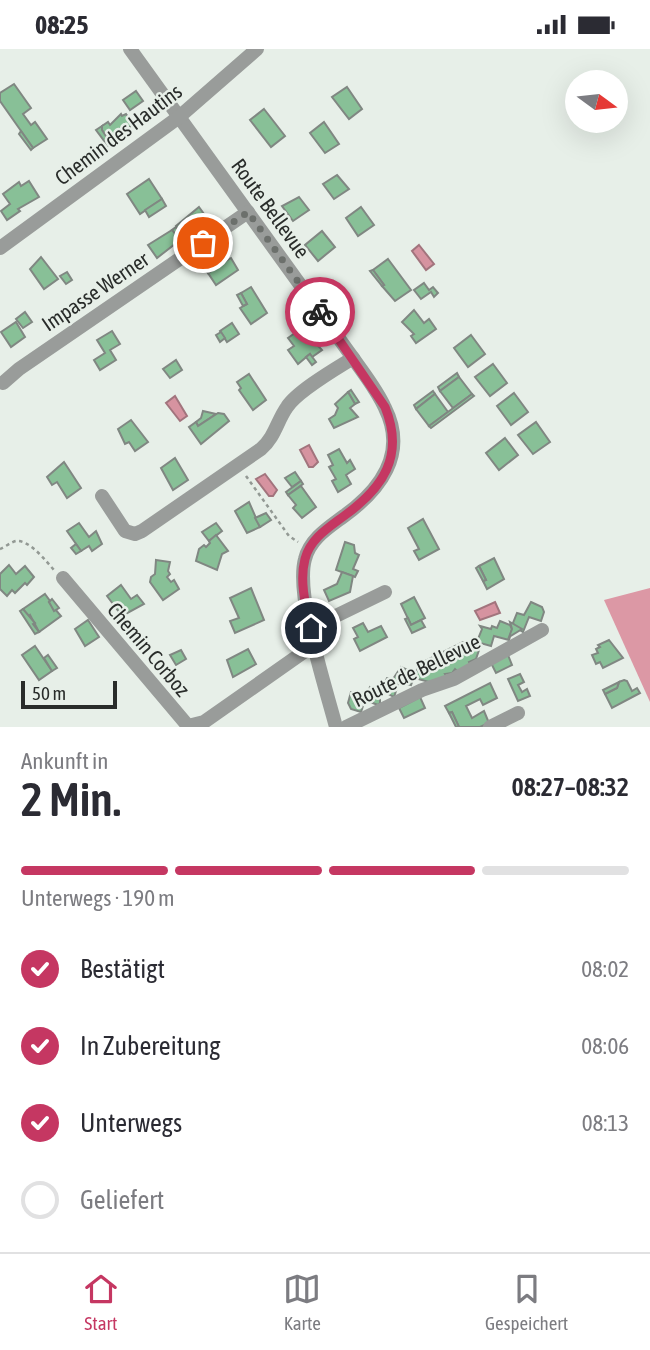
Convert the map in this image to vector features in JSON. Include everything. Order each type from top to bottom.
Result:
[{"type":"street","name":"Route Bellevue","points":[[130,49],[353,358],[385,407],[391,422],[393,443],[390,461],[374,491],[321,533],[311,545]]},
{"type":"street","name":"Chemin des Hautins","points":[[0,248],[179,117],[257,49]]},
{"type":"street","name":"Impasse Werner","points":[[2,383],[248,212]]},
{"type":"street","points":[[102,496],[125,531],[135,534],[269,442],[288,405],[330,372],[353,358]]},
{"type":"street","points":[[311,545],[305,558],[303,573],[306,606],[336,727]]},
{"type":"street","name":"Chemin Corboz","points":[[63,578],[188,726],[204,722],[315,644]]},
{"type":"street","points":[[311,628],[385,592]]},
{"type":"street","name":"Route de Bellevue","points":[[346,727],[422,690],[454,679],[542,630]]},
{"type":"street","points":[[490,727],[518,713]]},
{"type":"path","points":[[239,465],[289,536],[295,541],[311,545]]},
{"type":"path","points":[[0,549],[16,541],[21,542],[31,547],[63,578]]},
{"type":"shaded area","points":[[419,245],[434,264],[426,270],[412,251]]},
{"type":"shaded area","points":[[175,396],[187,416],[180,421],[166,403]]},
{"type":"shaded area","points":[[309,445],[318,462],[313,467],[309,467],[300,450]]},
{"type":"shaded area","points":[[265,474],[277,490],[273,496],[269,496],[256,479]]},
{"type":"shaded area","points":[[650,588],[650,702],[604,600]]},
{"type":"shaded area","points":[[495,602],[500,613],[480,620],[475,611]]},
{"type":"building","points":[[14,84],[31,108],[23,114],[31,125],[35,122],[47,139],[33,148],[0,101],[0,93]]},
{"type":"building","points":[[347,87],[362,109],[349,119],[332,97]]},
{"type":"building","points":[[136,91],[143,101],[130,110],[123,100]]},
{"type":"building","points":[[264,109],[285,136],[271,147],[250,120]]},
{"type":"building","points":[[121,114],[126,114],[133,124],[120,133],[122,136],[113,142],[109,141],[102,126],[108,122],[110,125]]},
{"type":"building","points":[[324,122],[339,144],[325,153],[310,133]]},
{"type":"building","points":[[102,126],[109,141],[113,142],[108,146],[96,130]]},
{"type":"building","points":[[21,131],[33,148],[31,150],[19,134]]},
{"type":"building","points":[[337,175],[349,189],[334,199],[323,184]]},
{"type":"building","points":[[149,179],[162,199],[140,214],[127,194]]},
{"type":"building","points":[[29,181],[39,197],[18,209],[20,211],[7,220],[1,211],[10,204],[3,194],[19,182],[21,186]]},
{"type":"building","points":[[299,197],[309,210],[293,221],[282,206]]},
{"type":"building","points":[[162,199],[166,206],[149,217],[145,210]]},
{"type":"building","points":[[199,207],[209,221],[183,237],[176,226]]},
{"type":"building","points":[[361,207],[374,225],[358,236],[346,218]]},
{"type":"building","points":[[176,227],[183,237],[180,240],[172,230]]},
{"type":"building","points":[[172,230],[180,240],[157,258],[148,245]]},
{"type":"building","points":[[322,231],[335,247],[318,261],[305,245]]},
{"type":"building","points":[[216,250],[224,262],[231,258],[238,270],[216,285],[203,258]]},
{"type":"building","points":[[41,257],[58,279],[44,289],[30,269]]},
{"type":"building","points":[[203,258],[211,271],[208,273],[199,260]]},
{"type":"building","points":[[388,259],[411,290],[395,301],[373,270]]},
{"type":"building","points":[[373,270],[384,285],[382,286],[370,271]]},
{"type":"building","points":[[67,272],[72,280],[66,284],[60,276]]},
{"type":"building","points":[[424,283],[429,290],[433,287],[438,293],[434,297],[431,292],[421,299],[414,290]]},
{"type":"building","points":[[251,287],[267,313],[251,324],[240,308],[247,304],[241,293]]},
{"type":"building","points":[[241,293],[247,304],[243,306],[237,295]]},
{"type":"building","points":[[414,310],[424,323],[429,319],[436,329],[416,343],[411,336],[414,334],[402,322]]},
{"type":"building","points":[[25,312],[32,322],[23,328],[16,319]]},
{"type":"building","points":[[16,322],[25,337],[11,347],[1,332]]},
{"type":"building","points":[[232,323],[239,334],[227,342],[220,331]]},
{"type":"building","points":[[302,328],[322,350],[312,357],[310,354],[298,364],[288,350],[294,346],[288,338]]},
{"type":"building","points":[[112,331],[120,344],[110,350],[116,360],[100,370],[94,360],[105,353],[97,340]]},
{"type":"building","points":[[221,332],[225,338],[220,342],[216,335]]},
{"type":"building","points":[[471,335],[485,354],[468,367],[454,348]]},
{"type":"building","points":[[310,354],[316,362],[312,365],[306,357]]},
{"type":"building","points":[[176,360],[182,370],[170,378],[163,369]]},
{"type":"building","points":[[493,364],[507,383],[490,396],[475,377]]},
{"type":"building","points":[[457,373],[459,377],[440,391],[438,387]]},
{"type":"building","points":[[249,374],[266,400],[253,410],[239,390],[241,388],[237,382]]},
{"type":"building","points":[[459,377],[472,394],[453,408],[440,391]]},
{"type":"building","points":[[351,390],[359,402],[355,404],[348,392]]},
{"type":"building","points":[[433,391],[435,394],[416,409],[414,405]]},
{"type":"building","points":[[348,392],[355,404],[350,408],[358,417],[334,428],[329,419],[335,415],[338,408],[335,404]]},
{"type":"building","points":[[514,393],[528,412],[511,425],[497,406]]},
{"type":"building","points":[[435,394],[448,412],[429,426],[416,409]]},
{"type":"building","points":[[472,394],[474,396],[431,428],[429,426]]},
{"type":"building","points":[[203,411],[216,414],[198,426],[196,422]]},
{"type":"building","points":[[218,413],[224,414],[229,421],[201,444],[189,427],[196,422],[198,426]]},
{"type":"building","points":[[131,420],[148,442],[135,451],[129,442],[125,444],[118,429]]},
{"type":"building","points":[[536,422],[550,442],[533,454],[518,435]]},
{"type":"building","points":[[505,438],[518,455],[499,470],[486,453]]},
{"type":"building","points":[[339,449],[347,463],[350,460],[355,469],[346,475],[351,484],[338,492],[332,481],[336,479],[329,467],[333,465],[328,455]]},
{"type":"building","points":[[175,458],[188,480],[173,490],[161,468]]},
{"type":"building","points":[[64,462],[81,488],[67,498],[57,482],[52,485],[47,477]]},
{"type":"building","points":[[295,472],[301,481],[292,487],[285,478]]},
{"type":"building","points":[[301,481],[303,484],[288,495],[286,492]]},
{"type":"building","points":[[301,486],[316,507],[302,518],[293,508],[296,505],[288,495]]},
{"type":"building","points":[[249,502],[260,527],[247,533],[235,511]]},
{"type":"building","points":[[266,513],[271,520],[260,527],[255,518]]},
{"type":"building","points":[[423,519],[439,549],[419,560],[414,551],[419,549],[408,528]]},
{"type":"building","points":[[79,523],[89,537],[96,531],[102,544],[92,551],[89,546],[81,551],[67,531]]},
{"type":"building","points":[[216,523],[222,531],[209,541],[202,532]]},
{"type":"building","points":[[216,535],[228,551],[222,554],[217,570],[196,561],[199,549],[204,545],[206,547]]},
{"type":"building","points":[[345,542],[354,545],[355,553],[359,555],[353,569],[358,571],[355,577],[336,570]]},
{"type":"building","points":[[76,544],[81,551],[76,554],[71,548]]},
{"type":"building","points":[[494,558],[504,579],[487,589],[479,566]]},
{"type":"building","points":[[156,560],[170,562],[170,574],[167,577],[171,582],[174,580],[179,589],[163,600],[150,582],[155,574]]},
{"type":"building","points":[[9,565],[16,574],[25,566],[34,577],[27,585],[25,583],[15,593],[12,590],[7,596],[0,589],[0,574]]},
{"type":"building","points":[[479,566],[486,580],[483,581],[476,568]]},
{"type":"building","points":[[342,572],[353,576],[350,592],[329,601],[324,590],[337,584]]},
{"type":"building","points":[[121,585],[131,599],[137,595],[144,604],[122,616],[107,596]]},
{"type":"building","points":[[251,588],[264,620],[235,633],[230,621],[239,618],[230,598]]},
{"type":"building","points":[[45,594],[61,616],[39,632],[30,615],[28,617],[23,609]]},
{"type":"building","points":[[414,597],[425,618],[411,625],[401,604]]},
{"type":"building","points":[[52,599],[59,608],[54,611],[49,602]]},
{"type":"building","points":[[531,602],[542,607],[544,612],[541,621],[529,617],[523,632],[513,623],[517,613],[524,615]]},
{"type":"building","points":[[23,609],[39,632],[35,634],[20,611]]},
{"type":"building","points":[[408,618],[411,625],[421,620],[425,627],[412,633],[405,619]]},
{"type":"building","points":[[88,620],[99,637],[85,646],[75,629]]},
{"type":"building","points":[[500,621],[510,625],[512,629],[509,640],[494,636],[491,646],[480,643],[480,626],[497,628]]},
{"type":"building","points":[[510,622],[522,629],[509,637],[512,629]]},
{"type":"building","points":[[363,623],[368,632],[381,626],[387,637],[360,651],[354,639],[358,637],[353,628]]},
{"type":"building","points":[[609,640],[623,658],[603,668],[600,662],[596,664],[592,655],[598,653],[598,645]]},
{"type":"building","points":[[463,642],[471,645],[473,642],[478,643],[480,647],[476,659],[469,662],[471,666],[458,672],[455,669],[452,673],[445,674],[447,677],[429,682],[418,679],[417,669],[421,670],[423,662]]},
{"type":"building","points":[[35,646],[52,671],[39,680],[22,655]]},
{"type":"building","points":[[248,649],[256,664],[233,677],[227,660]]},
{"type":"building","points":[[181,650],[186,659],[176,665],[170,655]]},
{"type":"building","points":[[48,655],[57,668],[52,671],[44,658]]},
{"type":"building","points":[[508,655],[512,665],[496,673],[491,663]]},
{"type":"building","points":[[401,667],[412,672],[414,677],[411,685],[399,682],[394,697],[385,692],[383,687],[387,678],[393,679]]},
{"type":"building","points":[[520,674],[524,682],[518,685],[522,692],[527,689],[530,696],[518,701],[508,679]]},
{"type":"building","points":[[624,680],[632,691],[637,688],[640,693],[612,708],[605,694],[617,688],[619,682]]},
{"type":"building","points":[[619,682],[617,688],[605,694],[603,690]]},
{"type":"building","points":[[490,683],[497,698],[483,705],[480,699],[466,706],[472,718],[484,711],[489,723],[480,727],[459,727],[452,712],[449,713],[445,706]]},
{"type":"building","points":[[370,687],[380,689],[380,703],[378,705],[365,700],[361,712],[351,709],[348,703],[351,692],[368,693]]},
{"type":"building","points":[[420,697],[425,708],[404,718],[399,708]]},
{"type":"building","points":[[452,712],[459,727],[456,727],[449,713]]},
{"type":"way so far","points":[[203,243],[248,212],[320,312]]},
{"type":"route","points":[[311,628],[304,592],[305,558],[321,533],[356,508],[374,491],[384,477],[393,443],[391,422],[385,407],[320,312]]}]
